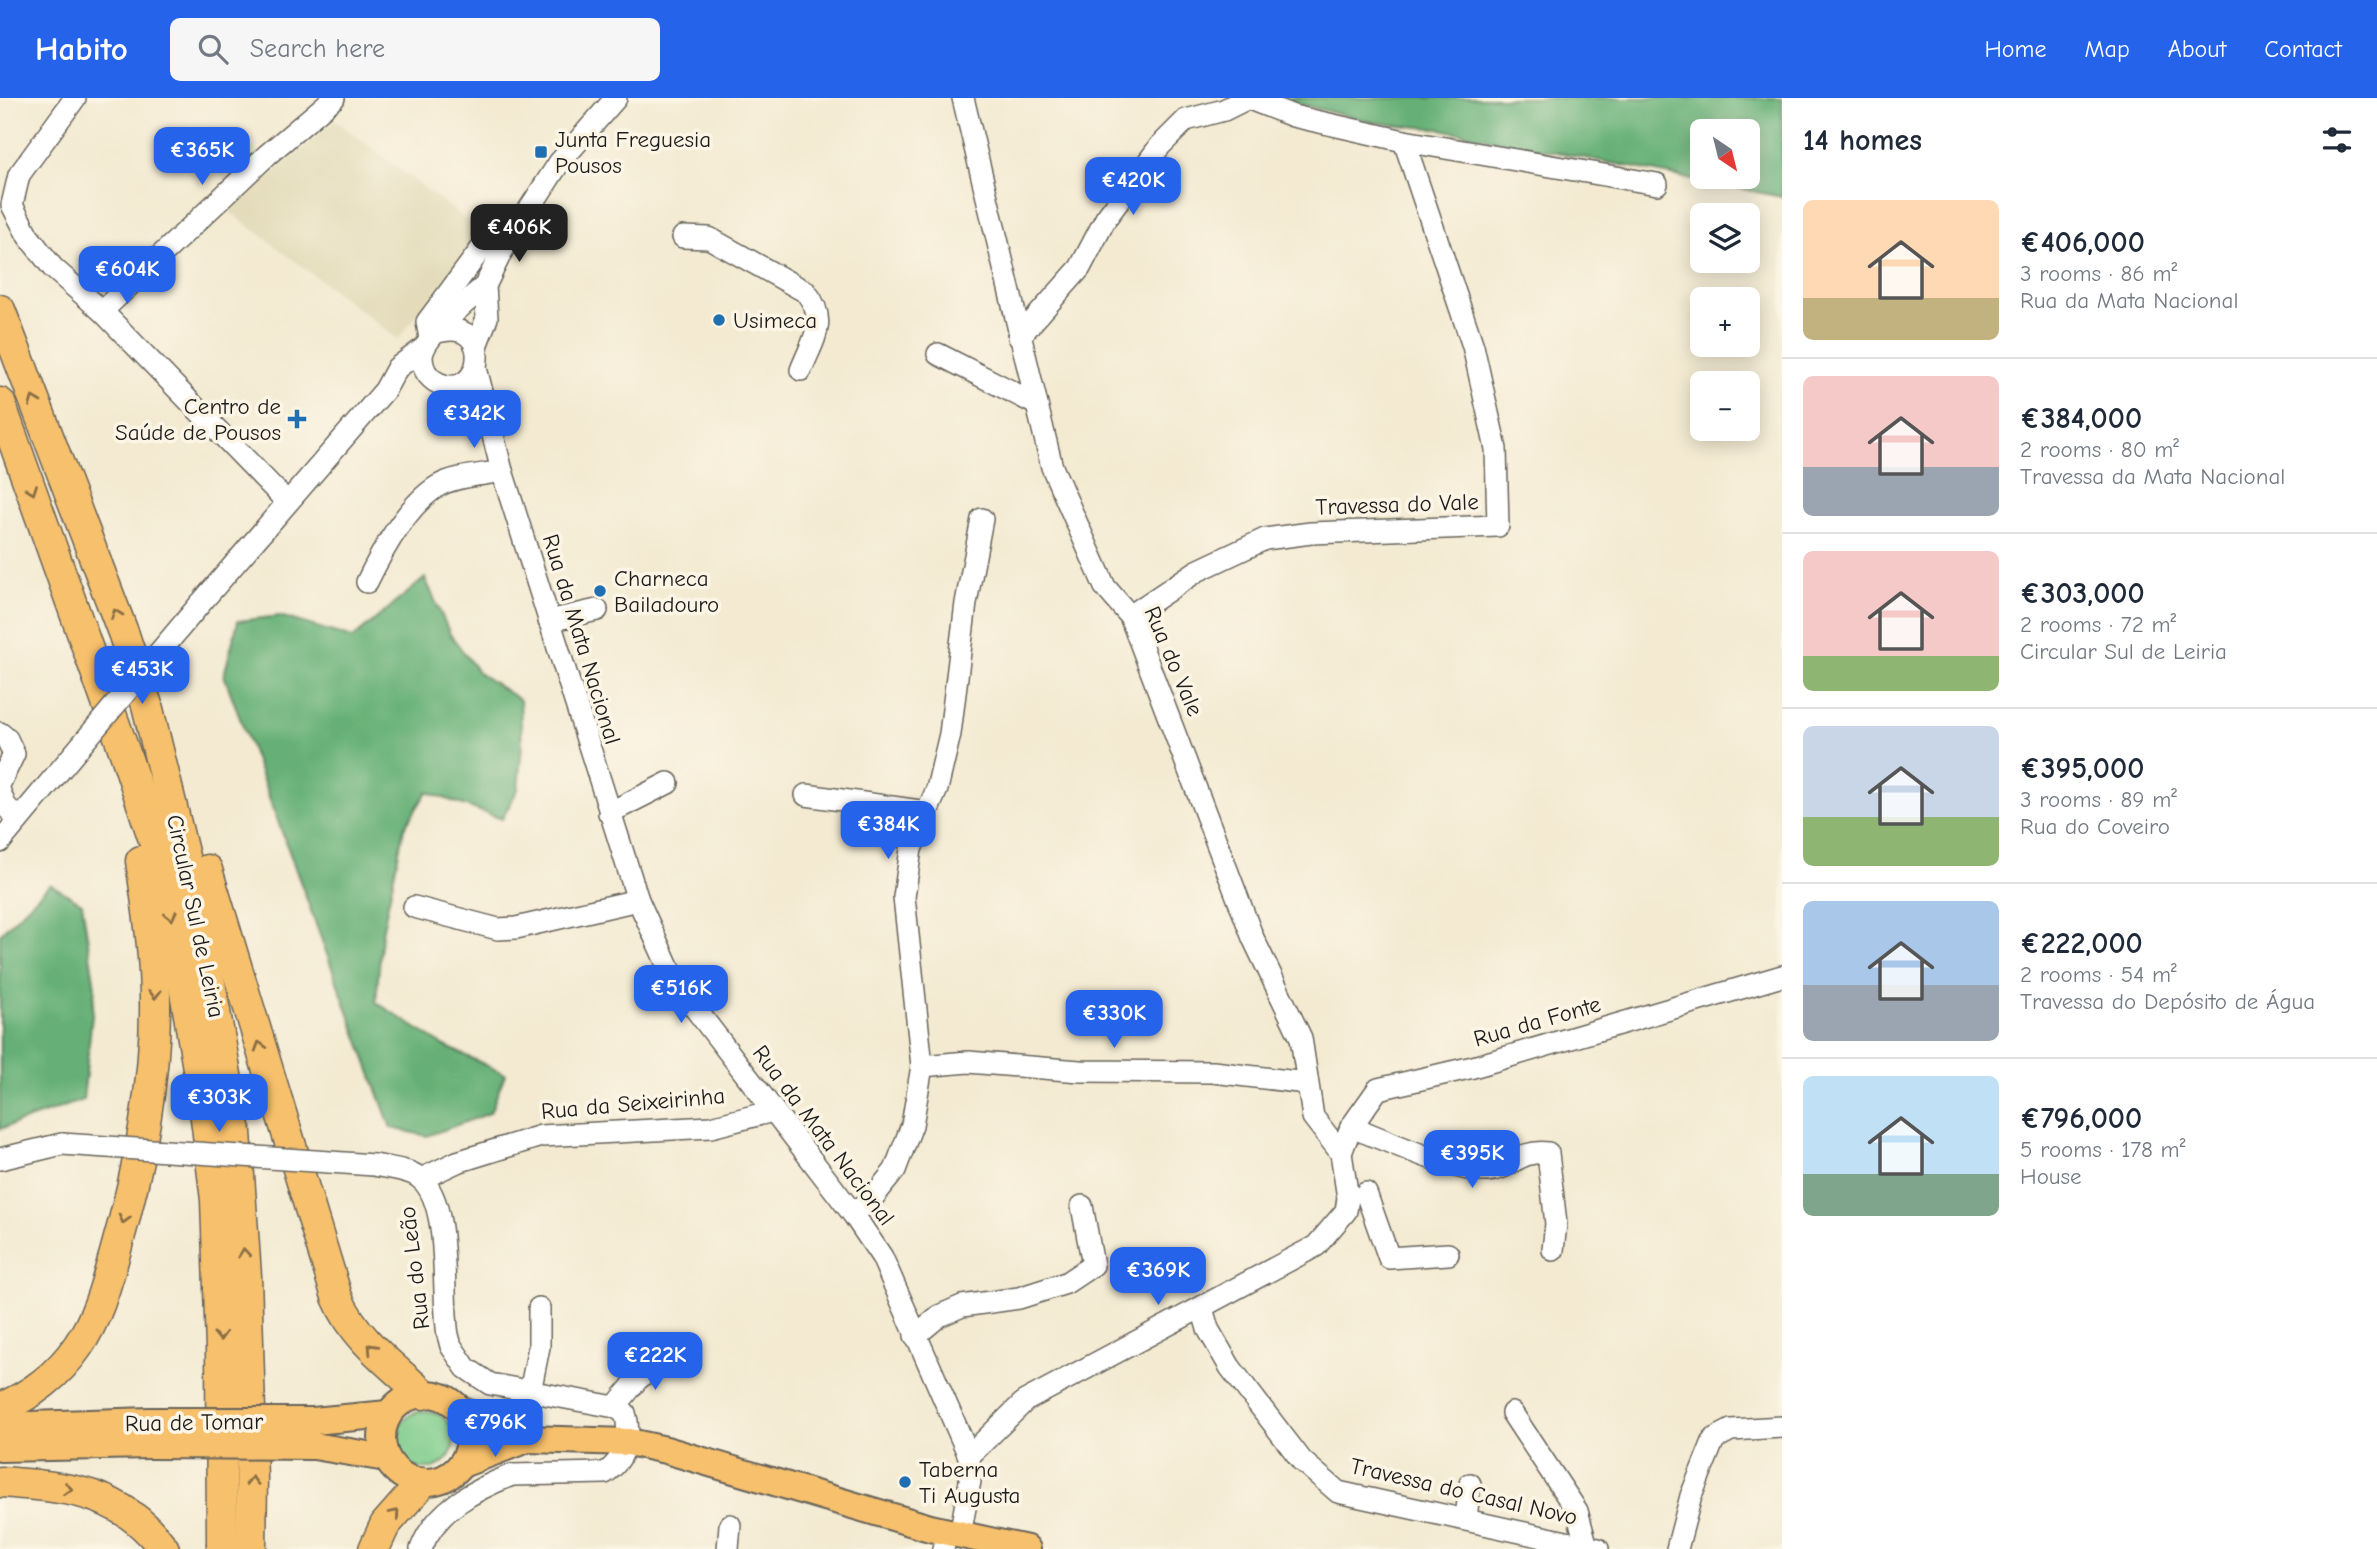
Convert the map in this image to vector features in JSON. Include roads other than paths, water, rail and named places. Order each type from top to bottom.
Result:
[{"type":"highway","name":"Circular Sul de Leiria","points":[[0,310],[124,635],[159,748],[214,991],[236,1132],[246,1276],[252,1479],[251,1549]]},
{"type":"highway","name":"Circular Sul de Leiria","points":[[0,403],[154,840],[174,932],[208,1135],[216,1200],[222,1549]]},
{"type":"highway","points":[[159,748],[177,772],[343,1312],[371,1348],[423,1394]]},
{"type":"highway","points":[[0,1408],[29,1394],[55,1372],[88,1330],[110,1270],[133,1182],[151,1074],[154,970],[126,756]]},
{"type":"highway","points":[[0,1482],[72,1488],[104,1498],[132,1514],[164,1549]]},
{"type":"highway","points":[[374,1549],[385,1525],[422,1482]]},
{"type":"main road","points":[[423,1394],[436,1394],[459,1409],[527,1439],[629,1442],[703,1460],[950,1538],[1027,1549]]},
{"type":"main road","name":"Rua de Tomar","points":[[0,1426],[150,1433],[314,1434],[388,1414],[409,1397],[423,1394]]},
{"type":"main road","points":[[459,1409],[470,1430],[470,1442],[462,1464]]},
{"type":"main road","points":[[386,1458],[381,1436],[388,1414]]},
{"type":"main road","name":"Rua de Tomar","points":[[0,1448],[150,1433]]},
{"type":"main road","name":"Rua de Tomar","points":[[314,1434],[386,1458],[404,1477],[422,1482]]},
{"type":"main road","points":[[422,1482],[437,1481],[451,1475],[462,1464],[527,1439]]},
{"type":"street","points":[[75,98],[19,175],[12,205],[28,236],[53,268],[102,310],[287,502]]},
{"type":"street","points":[[102,310],[267,155],[334,98]]},
{"type":"street","points":[[0,842],[385,390],[397,368],[431,340],[517,226],[559,163],[616,98]]},
{"type":"street","name":"Rua do Vale","points":[[963,98],[1052,467],[1105,587],[1130,616],[1253,938],[1301,1038],[1313,1117],[1341,1153]]},
{"type":"street","points":[[1019,337],[1080,268],[1106,218],[1160,146],[1186,120],[1224,110],[1248,98],[1293,116],[1404,141],[1657,184]]},
{"type":"street","name":"Travessa do Vale","points":[[1130,616],[1197,571],[1265,539],[1311,533],[1498,526],[1496,449],[1474,346],[1404,141]]},
{"type":"street","points":[[470,290],[490,237],[499,230],[517,226]]},
{"type":"street","points":[[683,237],[709,238],[806,292],[817,306],[819,322],[801,370]]},
{"type":"street","name":"Rua da Mata Nacional","points":[[470,290],[487,318],[476,346],[476,368],[487,417],[638,900],[679,985],[853,1214],[888,1268],[915,1336],[969,1456],[970,1481],[950,1538]]},
{"type":"street","points":[[431,340],[456,330],[471,339],[476,346]]},
{"type":"street","points":[[431,340],[425,369],[487,417]]},
{"type":"street","points":[[938,354],[1036,404]]},
{"type":"street","points":[[385,390],[414,379],[443,384],[468,380],[476,368]]},
{"type":"street","points":[[367,582],[383,549],[426,495],[439,485],[502,471]]},
{"type":"street","points":[[853,1214],[871,1200],[895,1170],[912,1125],[922,1066],[904,897],[911,849],[937,789],[950,734],[967,603],[982,519]]},
{"type":"street","points":[[549,621],[597,610]]},
{"type":"street","points":[[0,733],[8,739],[14,754],[0,783]]},
{"type":"street","points":[[610,813],[668,783]]},
{"type":"street","points":[[0,792],[5,806],[18,820]]},
{"type":"street","points":[[806,795],[927,812]]},
{"type":"street","points":[[414,907],[498,929],[516,928],[638,900]]},
{"type":"street","name":"Rua da Fonte","points":[[1341,1153],[1351,1127],[1378,1089],[1473,1067],[1782,976]]},
{"type":"street","points":[[922,1066],[968,1062],[1080,1071],[1213,1072],[1306,1083]]},
{"type":"street","name":"Rua da Seixeirinha","points":[[421,1179],[457,1162],[541,1136],[711,1126],[773,1111]]},
{"type":"street","points":[[1351,1127],[1443,1161],[1488,1171],[1532,1151],[1548,1153],[1556,1224],[1553,1250]]},
{"type":"street","name":"Rua do Leão","points":[[0,1159],[62,1144],[374,1165],[409,1172],[421,1179],[431,1192],[437,1207],[445,1317],[451,1346],[466,1368],[483,1381],[615,1407]]},
{"type":"street","points":[[969,1456],[1025,1401],[1316,1246],[1346,1211],[1349,1198],[1341,1153]]},
{"type":"street","points":[[1366,1192],[1388,1258],[1448,1254]]},
{"type":"street","points":[[915,1336],[939,1316],[962,1306],[1031,1294],[1066,1283],[1093,1265],[1082,1206]]},
{"type":"street","points":[[530,1392],[539,1347],[539,1308]]},
{"type":"street","name":"Travessa do Casal Novo","points":[[1202,1308],[1208,1329],[1230,1367],[1302,1461],[1338,1492],[1466,1518],[1592,1548]]},
{"type":"street","points":[[421,1549],[435,1522],[486,1486],[512,1475],[605,1473],[629,1442],[625,1413],[615,1407],[637,1380],[670,1352]]},
{"type":"street","points":[[1513,1413],[1577,1511],[1592,1548]]},
{"type":"street","points":[[1677,1549],[1691,1496],[1714,1439],[1731,1430],[1782,1427]]},
{"type":"street","points":[[1466,1518],[1471,1484]]},
{"type":"street","points":[[728,1549],[730,1525]]},
{"type":"place","name":"Junta Freguesia Pousos","points":[[541,152]]},
{"type":"place","name":"Usimeca","points":[[719,320]]},
{"type":"place","name":"Centro de Saúde de Pousos","points":[[297,419]]},
{"type":"place","name":"Charneca Bailadouro","points":[[600,591]]},
{"type":"place","name":"Taberna Ti Augusta","points":[[905,1482]]}]
